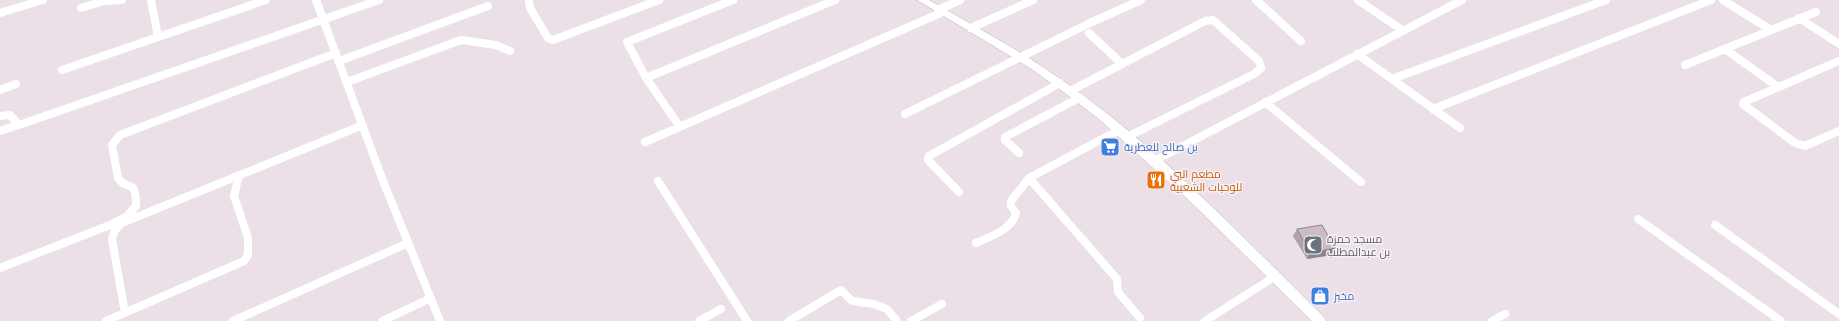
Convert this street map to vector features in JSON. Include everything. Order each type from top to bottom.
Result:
[{"type":"main road","points":[[922,0],[1020,57],[1074,94],[1154,161],[1320,321]]},
{"type":"street","points":[[0,13],[23,3],[43,0]]},
{"type":"street","points":[[81,8],[104,1],[122,0]]},
{"type":"street","points":[[151,0],[158,37]]},
{"type":"street","points":[[62,70],[266,0]]},
{"type":"street","points":[[316,0],[408,243],[440,321]]},
{"type":"street","points":[[0,131],[379,0]]},
{"type":"street","points":[[529,0],[530,8],[548,38],[553,40],[659,0]]},
{"type":"street","points":[[680,127],[646,78],[627,41],[733,0]]},
{"type":"street","points":[[646,78],[835,0]]},
{"type":"street","points":[[645,142],[940,11],[960,0]]},
{"type":"street","points":[[971,28],[1033,0]]},
{"type":"street","points":[[905,114],[1092,22],[1141,0]]},
{"type":"street","points":[[1256,0],[1301,41]]},
{"type":"street","points":[[1358,0],[1402,30]]},
{"type":"street","points":[[1154,161],[1402,30],[1462,0]]},
{"type":"street","points":[[1392,79],[1606,0]]},
{"type":"street","points":[[1433,109],[1711,0]]},
{"type":"street","points":[[1723,0],[1771,30]]},
{"type":"street","points":[[0,268],[110,225],[127,216],[135,209],[137,199],[133,187],[120,181],[118,178],[112,145],[120,135],[338,57],[488,6]]},
{"type":"street","points":[[1685,65],[1816,12]]},
{"type":"street","points":[[1799,18],[1839,44]]},
{"type":"street","points":[[976,243],[1001,231],[1015,219],[1016,213],[1011,206],[1011,201],[1029,178],[1254,74],[1261,68],[1259,61],[1213,20],[1205,21],[1122,64],[1004,137],[1005,140],[1019,153]]},
{"type":"street","points":[[1090,32],[1122,64]]},
{"type":"street","points":[[347,82],[461,40],[496,45],[510,51]]},
{"type":"street","points":[[1725,48],[1778,87]]},
{"type":"street","points":[[1357,54],[1460,128]]},
{"type":"street","points":[[1839,61],[1742,104],[1802,146],[1839,131]]},
{"type":"street","points":[[0,90],[16,84]]},
{"type":"street","points":[[959,192],[928,160],[929,156],[1060,84]]},
{"type":"street","points":[[1265,102],[1361,182]]},
{"type":"street","points":[[0,116],[10,115],[19,125]]},
{"type":"street","points":[[125,313],[112,239],[112,234],[118,226],[127,219],[363,125]]},
{"type":"street","points":[[106,321],[240,264],[246,258],[250,244],[234,196],[239,175]]},
{"type":"street","points":[[1029,178],[1117,279],[1118,292],[1140,318]]},
{"type":"street","points":[[658,181],[747,321]]},
{"type":"street","points":[[1638,219],[1781,321]]},
{"type":"street","points":[[1715,225],[1839,314]]},
{"type":"street","points":[[233,321],[408,243]]},
{"type":"street","points":[[1206,321],[1274,277]]},
{"type":"street","points":[[789,321],[842,290],[852,301],[874,304],[887,309],[897,321]]},
{"type":"street","points":[[382,321],[431,298]]},
{"type":"street","points":[[910,321],[942,304]]},
{"type":"street","points":[[699,321],[721,309]]},
{"type":"street","points":[[1492,321],[1505,314]]},
{"type":"building","points":[[1322,225],[1335,248],[1310,253],[1297,229]]},
{"type":"place","name":"بن صالح للعطرية","points":[[1110,147]]},
{"type":"place","name":"مطعم البي للوحبات الشعبية","points":[[1156,180]]},
{"type":"place","name":"مسجد حمزة بن عبدالمطلب","points":[[1313,245]]},
{"type":"place","name":"مخبز","points":[[1320,296]]}]
